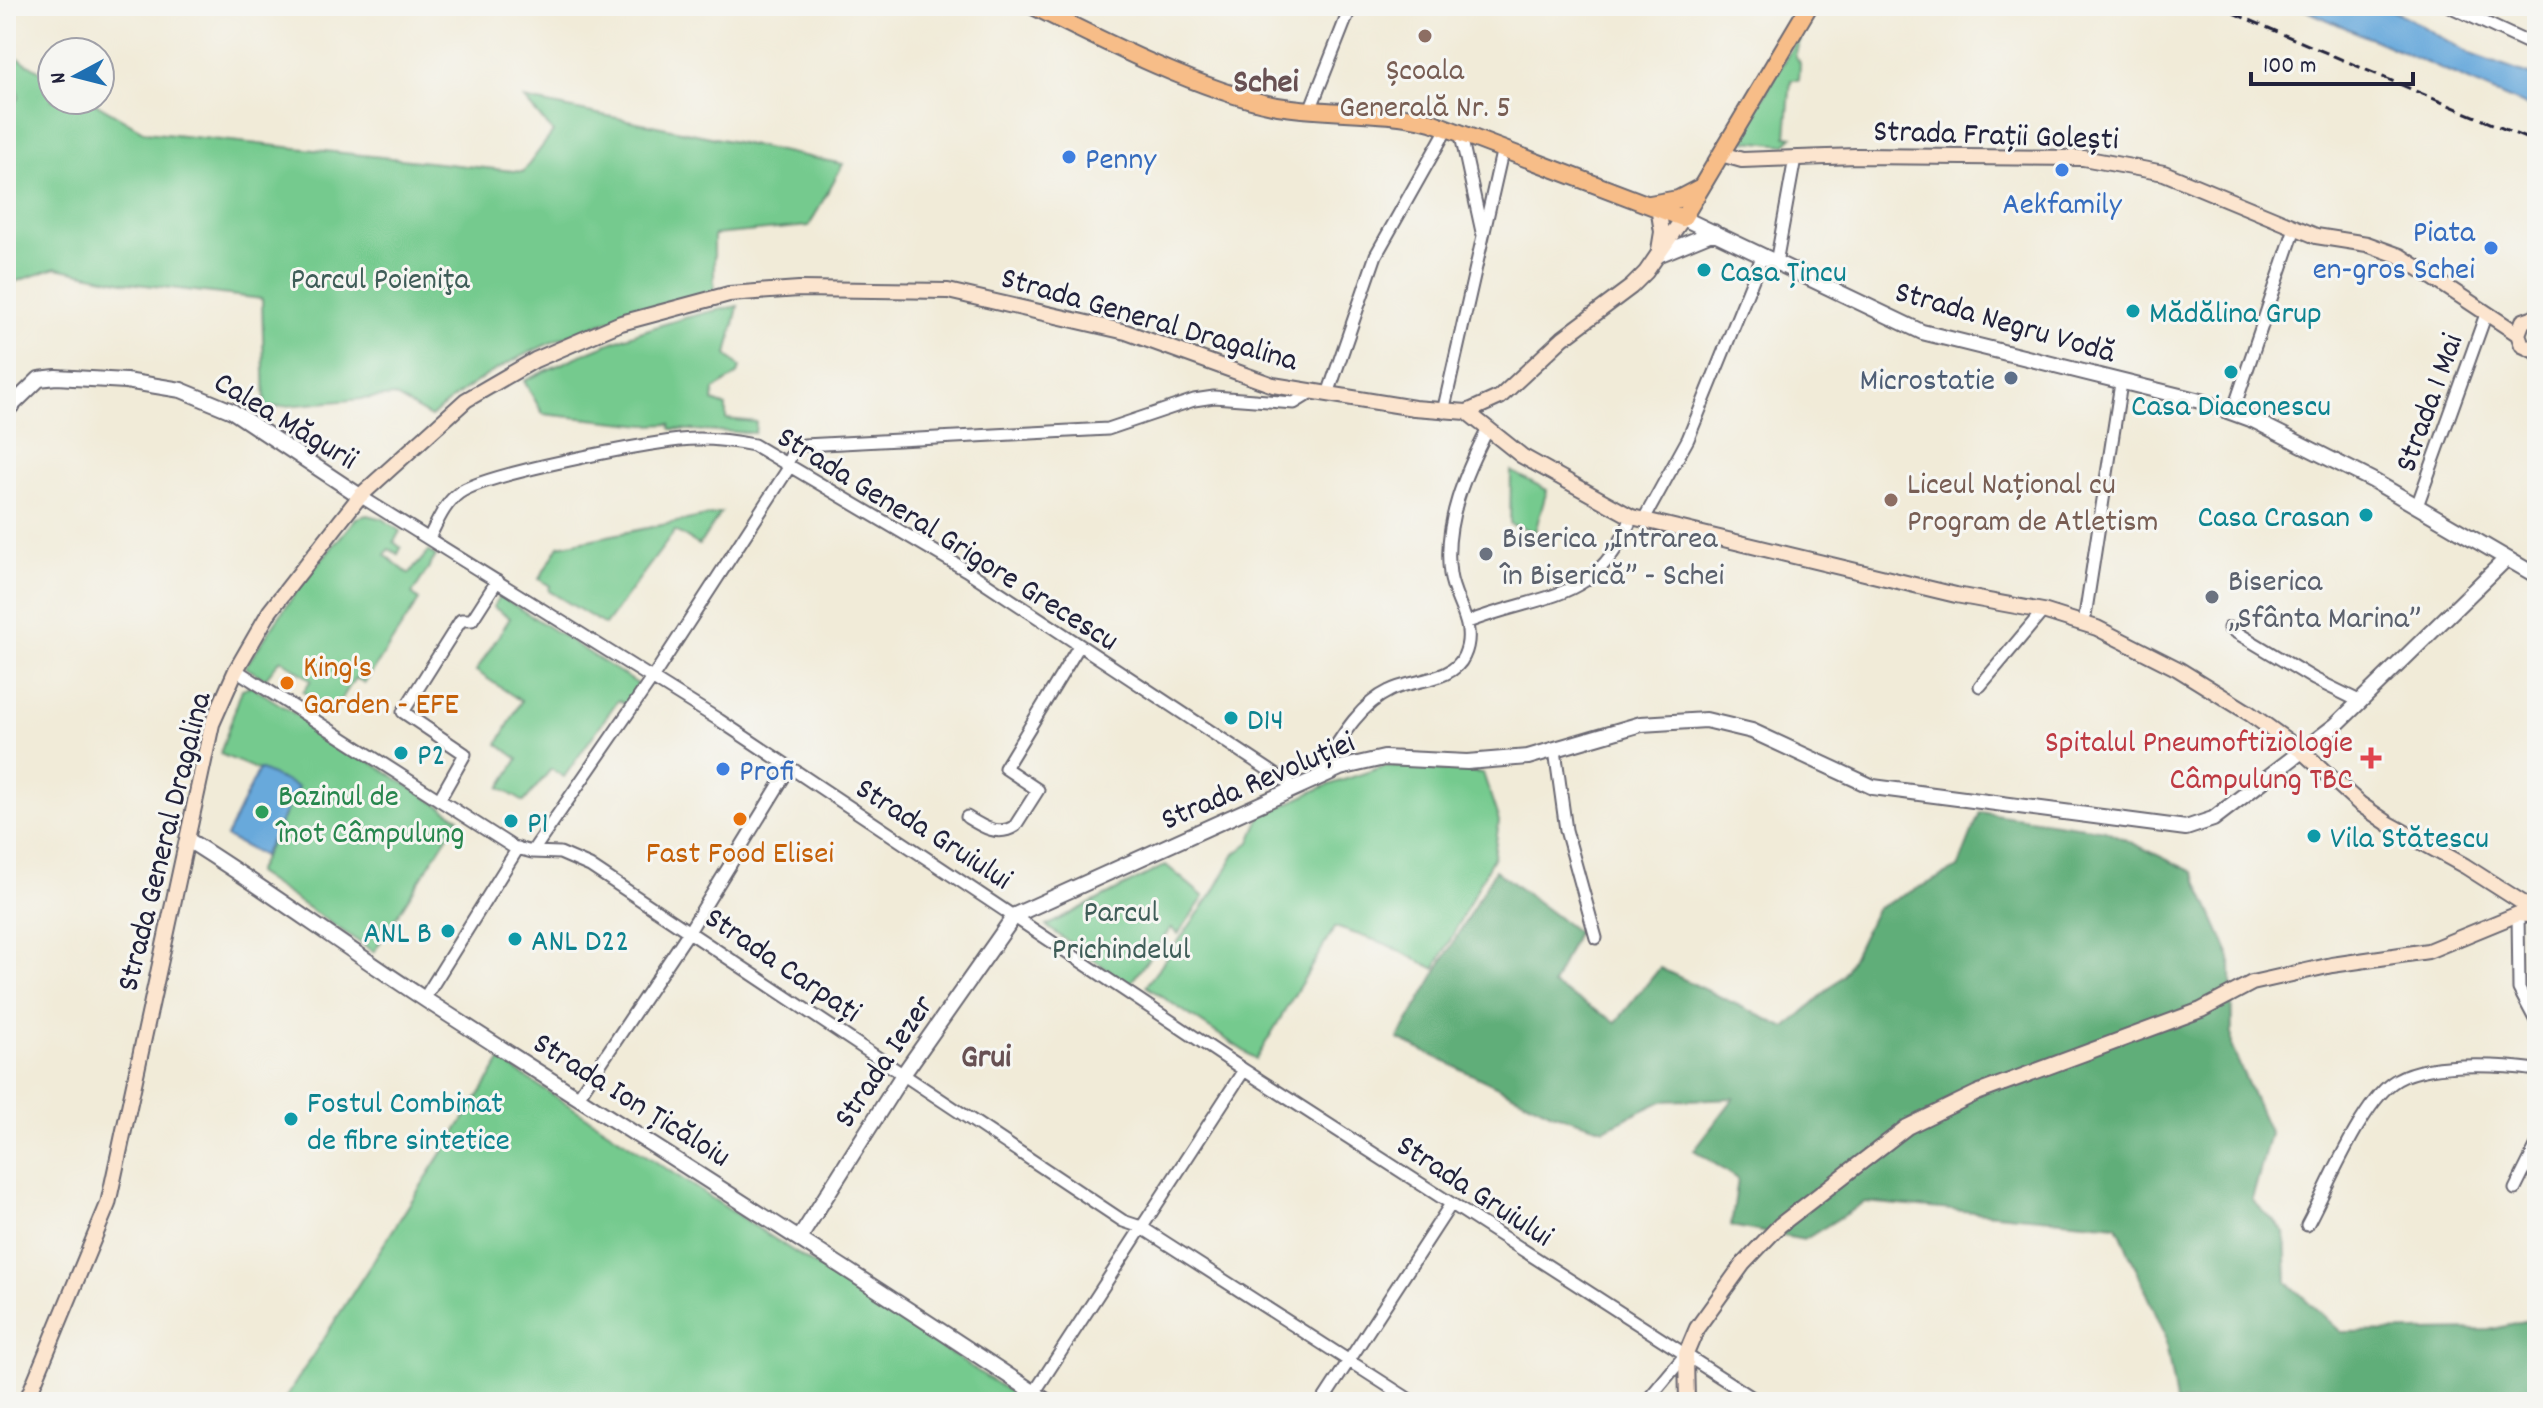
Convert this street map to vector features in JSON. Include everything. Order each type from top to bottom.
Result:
[{"type":"main road","name":"Strada Negru Vodă","points":[[1033,6],[1113,45],[1257,101],[1310,110],[1393,114],[1454,129],[1683,218]]},
{"type":"main road","points":[[1683,218],[1809,6]]},
{"type":"main road","name":"Strada Frații Golești","points":[[1721,154],[1742,160],[2057,158],[2116,162],[2179,178],[2295,228],[2367,244],[2400,256],[2518,334],[2526,349],[2537,352]]},
{"type":"main road","points":[[1658,255],[1662,232],[1654,206],[1678,199],[1704,184]]},
{"type":"main road","name":"Strada General Dragalina","points":[[26,1402],[108,1204],[212,724],[236,670],[283,592],[360,496],[442,418],[492,383],[535,360],[621,323],[729,294],[887,289],[961,293],[1126,332],[1247,379],[1443,412],[1467,412],[1491,403],[1506,393],[1563,338],[1631,287],[1683,218]]},
{"type":"main road","points":[[2518,334],[2523,321],[2537,316]]},
{"type":"main road","points":[[1467,412],[1522,456],[1638,518],[2084,623],[2178,669],[2303,752],[2360,804],[2389,824],[2465,866],[2537,914]]},
{"type":"main road","points":[[1687,1402],[1686,1354],[1697,1328],[1743,1264],[1780,1225],[1907,1127],[1977,1093],[2201,1010],[2252,983],[2332,965],[2428,951],[2518,914],[2537,914]]},
{"type":"street","points":[[1310,110],[1351,6]]},
{"type":"street","points":[[2449,6],[2537,47]]},
{"type":"street","points":[[1454,129],[1483,236]]},
{"type":"street","points":[[1328,394],[1376,255],[1454,129]]},
{"type":"street","points":[[1443,412],[1503,148]]},
{"type":"street","points":[[1776,263],[1795,158]]},
{"type":"street","name":"Strada Negru Vodă","points":[[1683,218],[1922,332],[2233,411],[2286,434],[2537,576]]},
{"type":"street","points":[[2233,411],[2295,228]]},
{"type":"street","points":[[1658,255],[1714,232]]},
{"type":"street","points":[[1468,622],[1576,588],[1594,577],[1617,551],[1688,439],[1720,353],[1762,257]]},
{"type":"street","name":"Strada 1 Mai","points":[[2417,506],[2486,314]]},
{"type":"street","name":"Calea Măgurii","points":[[6,411],[39,379],[56,377],[181,390],[232,411],[360,496]]},
{"type":"street","points":[[2084,623],[2121,383]]},
{"type":"street","points":[[532,852],[653,677],[788,465],[795,447],[1108,429],[1194,400],[1214,397],[1294,403],[1312,392]]},
{"type":"street","points":[[1315,780],[1352,723],[1379,698],[1388,691],[1452,671],[1464,657],[1468,622],[1450,577],[1449,543],[1458,498],[1488,429]]},
{"type":"street","name":"Strada General Grigore Grecescu","points":[[429,538],[443,510],[460,492],[491,480],[679,440],[704,439],[754,445],[966,570],[1296,788]]},
{"type":"street","name":"Strada Gruiului","points":[[360,496],[653,677],[1244,1070],[1759,1402]]},
{"type":"street","name":"Strada Revoluției","points":[[1015,915],[1340,768],[1384,758],[1492,762],[1555,750],[1641,724],[1706,720],[1752,731],[1873,787],[2186,828],[2213,819],[2303,752],[2361,702],[2505,560]]},
{"type":"street","points":[[439,800],[465,754],[403,712],[461,620],[472,620],[497,581]]},
{"type":"street","points":[[1980,686],[2043,611]]},
{"type":"street","points":[[2229,628],[2314,679],[2361,702]]},
{"type":"street","points":[[967,817],[988,830],[1010,830],[1015,826],[1038,790],[1005,768],[1079,646]]},
{"type":"street","name":"Strada Carpați","points":[[236,670],[518,848],[560,853],[590,866],[1123,1221],[1141,1227],[1413,1402]]},
{"type":"street","points":[[1555,750],[1566,830],[1596,938]]},
{"type":"street","points":[[578,1097],[690,930],[790,767]]},
{"type":"street","name":"Strada Ion Țicăloiu","points":[[188,840],[424,999],[1048,1402]]},
{"type":"street","points":[[424,999],[518,848]]},
{"type":"street","points":[[2518,914],[2519,989],[2537,1023]]},
{"type":"street","name":"Strada Iezer","points":[[799,1239],[902,1076],[1015,915]]},
{"type":"street","points":[[2307,1225],[2365,1118],[2392,1083],[2410,1073],[2437,1069],[2537,1070]]},
{"type":"street","points":[[1034,1393],[1244,1070]]},
{"type":"street","points":[[2515,1189],[2537,1145]]},
{"type":"street","points":[[1322,1402],[1451,1204]]},
{"type":"street","points":[[1646,1402],[1686,1354]]},
{"type":"green space","points":[[1798,37],[1800,40],[1795,56],[1800,64],[1799,80],[1791,80],[1786,136],[1793,137],[1785,145],[1746,141],[1744,131]]},
{"type":"green space","name":"Parcul Poieniţa","points":[[6,51],[36,69],[36,116],[116,115],[145,132],[523,172],[553,132],[524,99],[843,164],[809,226],[714,235],[714,290],[602,323],[529,353],[461,392],[431,417],[394,396],[265,408],[262,299],[129,283],[56,268],[14,282],[6,290],[6,114],[19,97]]},
{"type":"green space","points":[[738,306],[727,355],[740,367],[738,374],[714,390],[713,401],[726,406],[726,419],[756,422],[755,433],[671,429],[670,424],[646,425],[543,414],[524,381],[629,336]]},
{"type":"green space","points":[[1511,471],[1547,490],[1535,532],[1510,524]]},
{"type":"green space","points":[[721,513],[699,545],[675,531],[605,625],[549,591],[550,586],[539,579],[559,546]]},
{"type":"green space","points":[[367,515],[383,519],[400,531],[394,542],[401,548],[398,554],[389,549],[385,555],[409,574],[429,551],[436,556],[412,594],[419,600],[365,683],[355,678],[334,711],[303,692],[311,680],[281,659],[265,679],[245,667],[300,586],[356,518]]},
{"type":"green space","points":[[500,596],[638,684],[626,705],[618,700],[564,777],[551,769],[524,802],[500,788],[518,759],[498,744],[521,701],[476,671],[510,618],[493,607]]},
{"type":"green space","points":[[251,686],[459,818],[374,952],[256,873],[298,787],[220,754],[242,689]]},
{"type":"green space","points":[[1388,765],[1483,773],[1499,821],[1494,856],[1435,969],[1386,944],[1335,927],[1256,1059],[1146,986],[1213,893],[1235,854],[1250,842],[1261,816],[1323,787]]},
{"type":"green space","points":[[1980,812],[2105,830],[2193,872],[2231,958],[2232,1048],[2270,1134],[2252,1200],[2285,1232],[2287,1282],[2341,1332],[2489,1330],[2537,1319],[2537,1402],[2176,1402],[2164,1332],[2117,1225],[1865,1202],[1804,1240],[1731,1226],[1738,1179],[1694,1150],[1734,1098],[1662,1101],[1604,1129],[1552,1113],[1398,1039],[1495,870],[1577,932],[1553,985],[1616,1022],[1660,968],[1786,1028],[1844,975],[1876,909],[1958,868]]},
{"type":"green space","name":"Parcul Prichindelul","points":[[1166,865],[1204,897],[1178,934],[1171,928],[1129,985],[1046,926]]},
{"type":"green space","points":[[501,1061],[1025,1402],[283,1402]]},
{"type":"water","points":[[2296,6],[2381,6],[2405,16],[2470,54],[2537,78],[2537,111]]},
{"type":"water","name":"Bazinul de înot Câmpulung","points":[[259,769],[298,787],[263,856],[226,837]]},
{"type":"railway","points":[[2217,6],[2537,143]]},
{"type":"place","name":"Școala Generală Nr. 5","points":[[1425,36]]},
{"type":"place","name":"Penny","points":[[1069,157]]},
{"type":"place","name":"Aekfamily","points":[[2062,170]]},
{"type":"place","name":"Piata en-gros Schei","points":[[2491,248]]},
{"type":"place","name":"Casa Țincu","points":[[1704,270]]},
{"type":"place","name":"Mădălina Grup","points":[[2133,311]]},
{"type":"place","name":"Casa Diaconescu","points":[[2231,372]]},
{"type":"place","name":"Microstatie","points":[[2011,378]]},
{"type":"place","name":"Liceul Național cu Program de Atletism","points":[[1891,500]]},
{"type":"place","name":"Casa Crasan","points":[[2366,515]]},
{"type":"place","name":"Biserica „Intrarea în Biserică” - Schei","points":[[1486,554]]},
{"type":"place","name":"Biserica „Sfânta Marina”","points":[[2212,597]]},
{"type":"place","name":"King's Garden - EFE","points":[[287,683]]},
{"type":"place","name":"D14","points":[[1231,718]]},
{"type":"place","name":"P2","points":[[401,753]]},
{"type":"place","name":"Spitalul Pneumoftiziologie Câmpulung TBC","points":[[2371,758]]},
{"type":"place","name":"Profi","points":[[723,769]]},
{"type":"place","name":"Bazinul de înot Câmpulung","points":[[262,812]]},
{"type":"place","name":"Fast Food Elisei","points":[[740,819]]},
{"type":"place","name":"P1","points":[[511,821]]},
{"type":"place","name":"Vila Stătescu","points":[[2314,836]]},
{"type":"place","name":"ANL B","points":[[448,931]]},
{"type":"place","name":"ANL D22","points":[[515,939]]},
{"type":"place","name":"Fostul Combinat de fibre sintetice","points":[[291,1119]]},
{"type":"district","name":"Schei","points":[[1266,79]]},
{"type":"district","name":"Grui","points":[[986,1054]]}]
